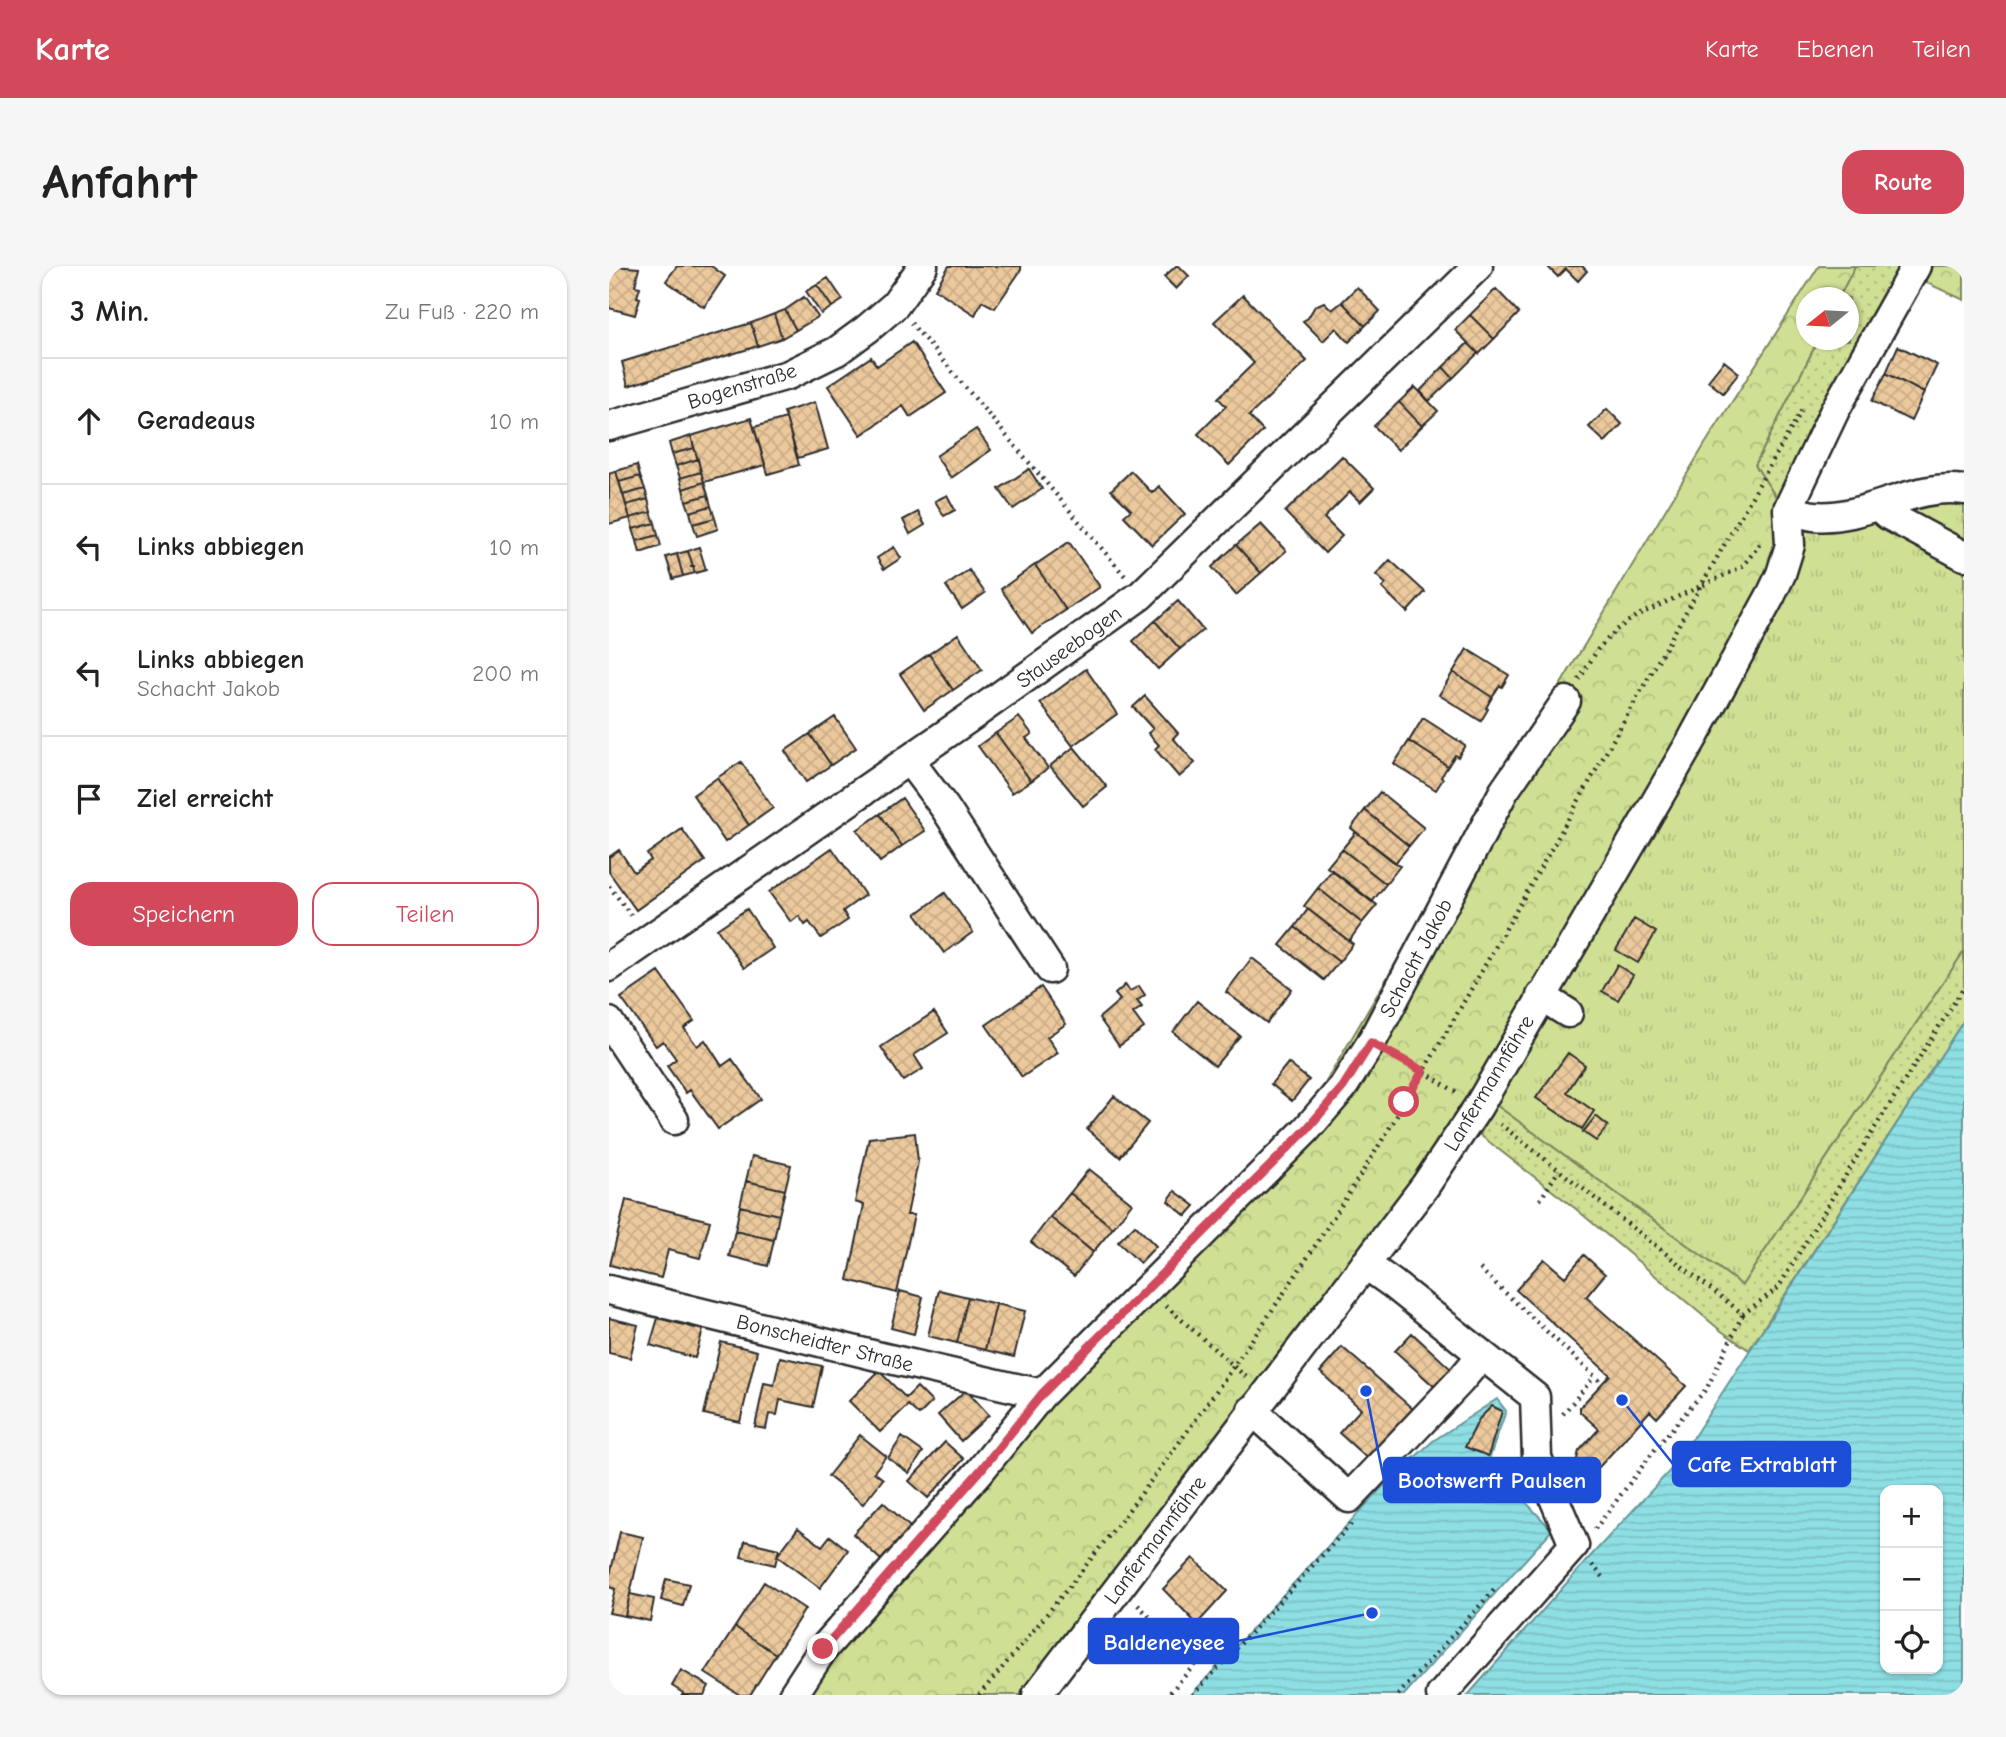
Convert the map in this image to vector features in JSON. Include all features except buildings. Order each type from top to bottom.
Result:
[{"type":"street","name":"Bogenstraße","points":[[609,426],[788,375],[837,351],[895,305],[923,266]]},
{"type":"street","name":"Stauseebogen","points":[[609,967],[909,760],[1141,595],[1478,266]]},
{"type":"street","name":"Lanfermannfähre","points":[[1037,1695],[1425,1186],[1478,1107],[1693,738],[1771,595],[1781,575],[1790,545],[1788,520],[1835,411],[1916,266]]},
{"type":"street","points":[[1788,520],[1837,515],[1878,506],[1924,491],[1950,488],[1964,490]]},
{"type":"street","points":[[1878,506],[1888,515],[1964,556]]},
{"type":"street","name":"Schacht Jakob","points":[[793,1695],[823,1649],[980,1471],[1042,1394],[1306,1130],[1343,1087],[1371,1043],[1504,792],[1566,701]]},
{"type":"street","points":[[909,760],[945,808],[1050,969]]},
{"type":"street","points":[[1541,996],[1568,1013]]},
{"type":"street","points":[[609,1022],[674,1119]]},
{"type":"street","points":[[1365,1264],[1535,1397],[1547,1421],[1537,1458],[1580,1552],[1441,1695]]},
{"type":"street","name":"Bonscheidter Straße","points":[[609,1290],[1042,1394]]},
{"type":"street","points":[[1259,1402],[1356,1508],[1481,1356]]},
{"type":"path","points":[[895,305],[1141,595]]},
{"type":"path","points":[[979,1695],[1097,1552],[1233,1366],[1355,1183],[1423,1071],[1806,404]]},
{"type":"path","points":[[1566,701],[1598,649],[1616,630],[1636,616],[1742,568],[1761,542],[1788,520]]},
{"type":"path","points":[[609,886],[649,940]]},
{"type":"path","points":[[1606,1580],[1580,1552],[1580,1541],[1599,1525],[1660,1443],[1707,1388],[1743,1314],[1777,1287],[1964,987]]},
{"type":"path","points":[[1371,1043],[1423,1071],[1478,1107],[1743,1314]]},
{"type":"path","points":[[1540,1200],[1559,1170]]},
{"type":"path","points":[[1480,1269],[1602,1383]]},
{"type":"path","points":[[1147,1289],[1233,1366],[1259,1402]]},
{"type":"path","points":[[1547,1421],[1594,1377]]},
{"type":"path","points":[[1403,1465],[1436,1496]]},
{"type":"path","points":[[1193,1695],[1356,1508]]},
{"type":"path","points":[[1398,1695],[1502,1581]]},
{"type":"path","points":[[1120,1587],[1196,1663],[1168,1695]]},
{"type":"green space","points":[[1819,266],[1855,266],[1844,287],[1806,287]]},
{"type":"green space","points":[[1855,266],[1910,266],[1783,508],[1755,465],[1813,350],[1859,350],[1859,287],[1844,287]]},
{"type":"green space","points":[[1922,266],[1964,266],[1964,300],[1916,278]]},
{"type":"green space","points":[[1796,302],[1796,350],[1813,350],[1755,465],[1783,508],[1778,572],[1472,1102],[1026,1695],[795,1695],[1307,1114],[1705,444]]},
{"type":"green space","points":[[1964,497],[1964,951],[1742,1285],[1495,1104],[1704,739],[1796,515]]},
{"type":"green space","points":[[1964,951],[1964,1020],[1749,1350],[1720,1330],[1576,1209],[1480,1135],[1495,1104],[1742,1285]]},
{"type":"water","points":[[1964,1020],[1964,1695],[1468,1695],[1676,1464]]},
{"type":"water","points":[[1497,1399],[1506,1411],[1488,1462],[1552,1530],[1404,1695],[1191,1695],[1384,1485],[1433,1441]]},
{"type":"place","name":"Bootswerft Paulsen","points":[[1366,1391]]},
{"type":"place","name":"Cafe Extrablatt","points":[[1622,1400]]},
{"type":"place","name":"Baldeneysee","points":[[1372,1613]]},
{"type":"route","points":[[823,1649],[980,1471],[1042,1394],[1306,1130],[1343,1087],[1371,1043],[1423,1071],[1404,1102]]}]
